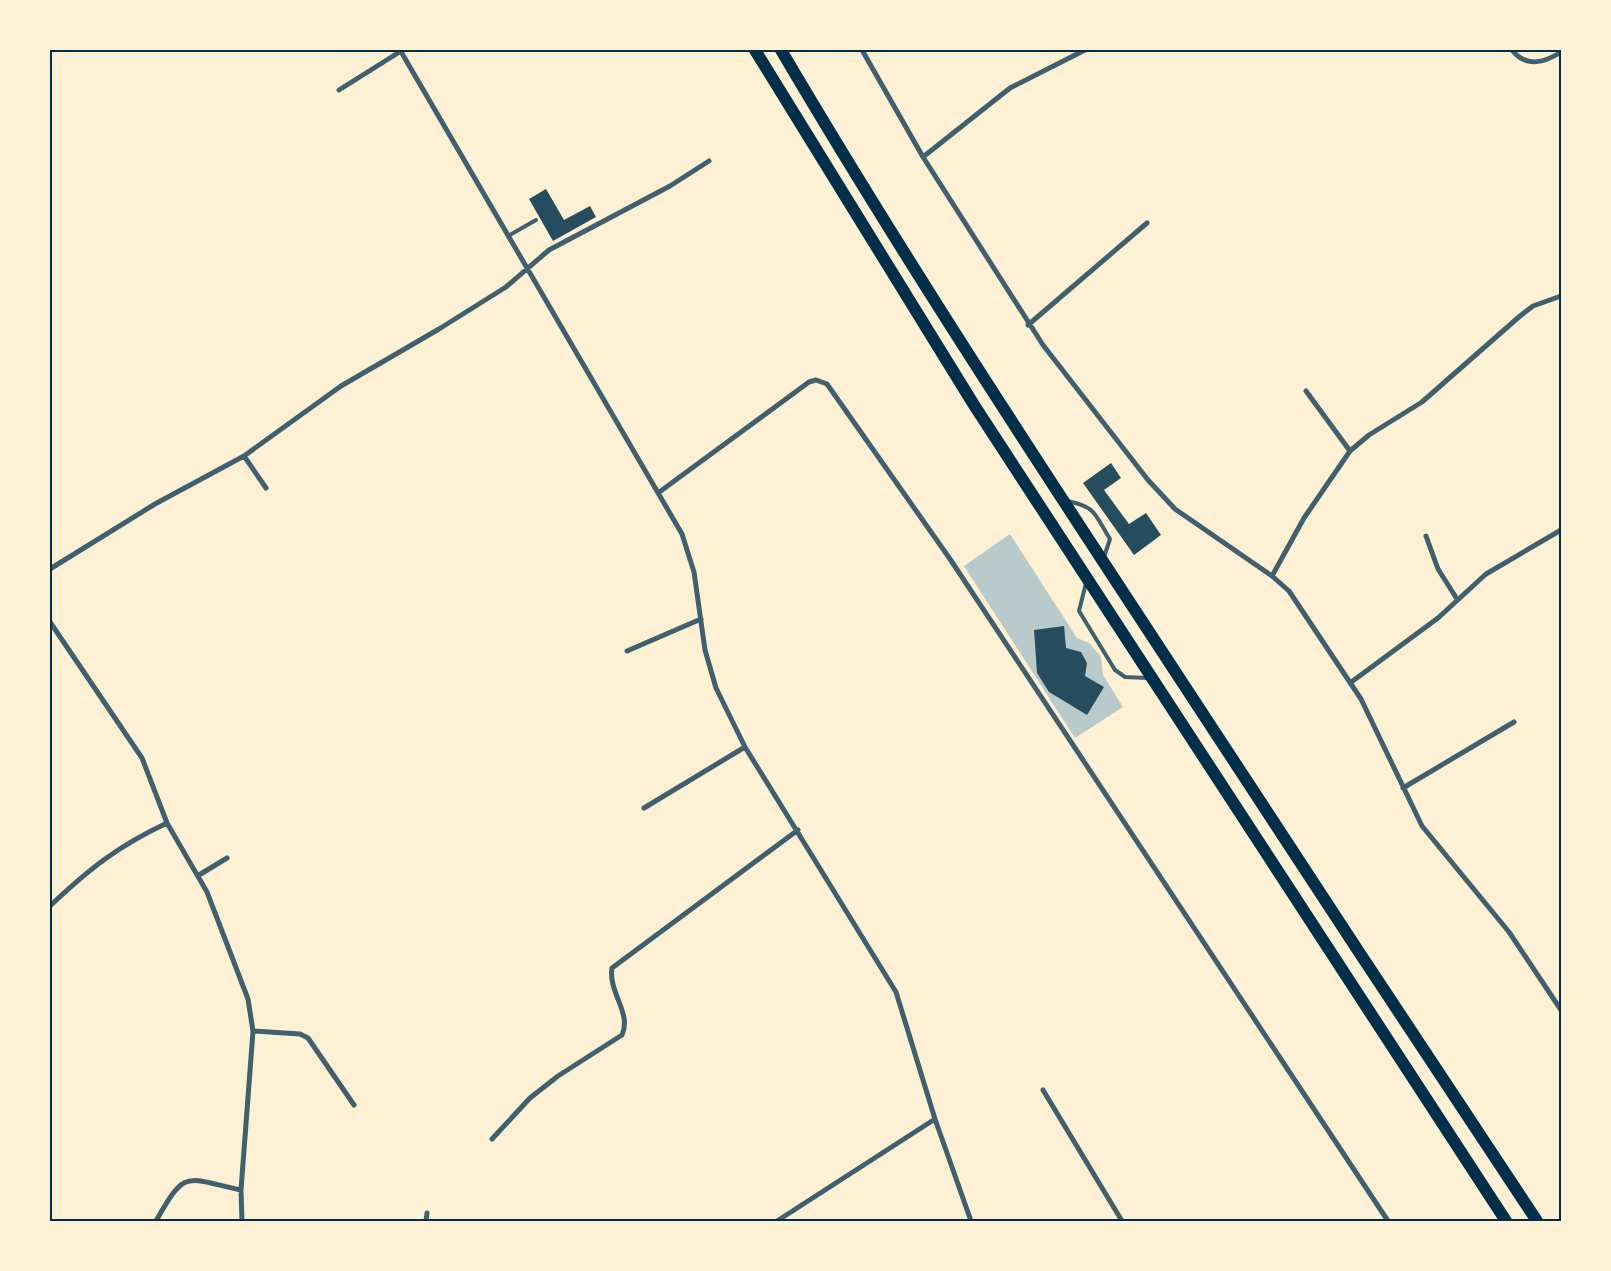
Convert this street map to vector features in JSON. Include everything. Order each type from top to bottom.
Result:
[{"type":"main road","points":[[755,50],[974,405],[1506,1221]]},
{"type":"main road","points":[[781,50],[884,221],[1062,500],[1537,1221]]},
{"type":"street","points":[[339,90],[400,50],[682,534],[698,590],[710,673],[724,707],[745,746],[896,992],[935,1119],[971,1221]]},
{"type":"street","points":[[862,50],[922,157],[1028,325],[1164,497],[1187,519],[1272,576],[1301,608],[1350,682],[1373,721],[1422,826],[1509,932],[1561,1010]]},
{"type":"street","points":[[922,157],[1010,88],[1085,50]]},
{"type":"street","points":[[1512,50],[1518,58],[1531,63],[1547,61],[1561,52]]},
{"type":"street","points":[[50,569],[155,504],[244,456],[341,386],[502,290],[549,250],[670,186],[709,161]]},
{"type":"street","points":[[1028,325],[1147,224]]},
{"type":"street","points":[[1272,576],[1304,518],[1350,452],[1369,435],[1422,402],[1533,306],[1561,296]]},
{"type":"street","points":[[658,493],[809,382],[816,380],[826,384],[961,576],[1388,1221]]},
{"type":"street","points":[[1306,391],[1350,452]]},
{"type":"street","points":[[244,456],[266,488]]},
{"type":"street","points":[[1350,682],[1438,618],[1486,574],[1561,530]]},
{"type":"street","points":[[1426,536],[1438,569],[1457,599]]},
{"type":"street","points":[[627,651],[701,619]]},
{"type":"street","points":[[50,622],[142,758],[167,823],[207,892],[240,974],[252,1013],[253,1031],[241,1190],[242,1221]]},
{"type":"street","points":[[1403,788],[1514,722]]},
{"type":"street","points":[[644,808],[745,746]]},
{"type":"street","points":[[50,906],[89,869],[132,839],[167,823]]},
{"type":"street","points":[[492,1139],[530,1098],[558,1076],[622,1035],[626,1027],[610,978],[612,968],[798,830]]},
{"type":"street","points":[[198,875],[227,858]]},
{"type":"street","points":[[253,1031],[300,1034],[308,1038],[316,1046],[354,1105]]},
{"type":"street","points":[[1043,1090],[1122,1221]]},
{"type":"street","points":[[778,1221],[935,1119]]},
{"type":"street","points":[[156,1221],[172,1194],[184,1181],[192,1179],[241,1190]]},
{"type":"street","points":[[426,1221],[427,1214]]},
{"type":"lane","points":[[508,236],[536,220]]},
{"type":"lane","points":[[1062,500],[1086,505],[1092,509],[1110,539],[1102,561]]},
{"type":"lane","points":[[1088,578],[1079,611],[1115,670],[1125,676],[1152,678]]},
{"type":"shaded area","points":[[1010,534],[1077,638],[1089,643],[1101,657],[1103,675],[1123,707],[1075,738],[964,566]]},
{"type":"building","points":[[546,189],[564,220],[590,206],[596,217],[553,241],[529,199]]},
{"type":"building","points":[[1111,463],[1121,478],[1104,490],[1129,524],[1146,513],[1161,535],[1134,555],[1083,483]]},
{"type":"building","points":[[1064,626],[1066,648],[1081,652],[1087,663],[1085,676],[1104,687],[1087,715],[1049,692],[1037,673],[1034,630]]}]
